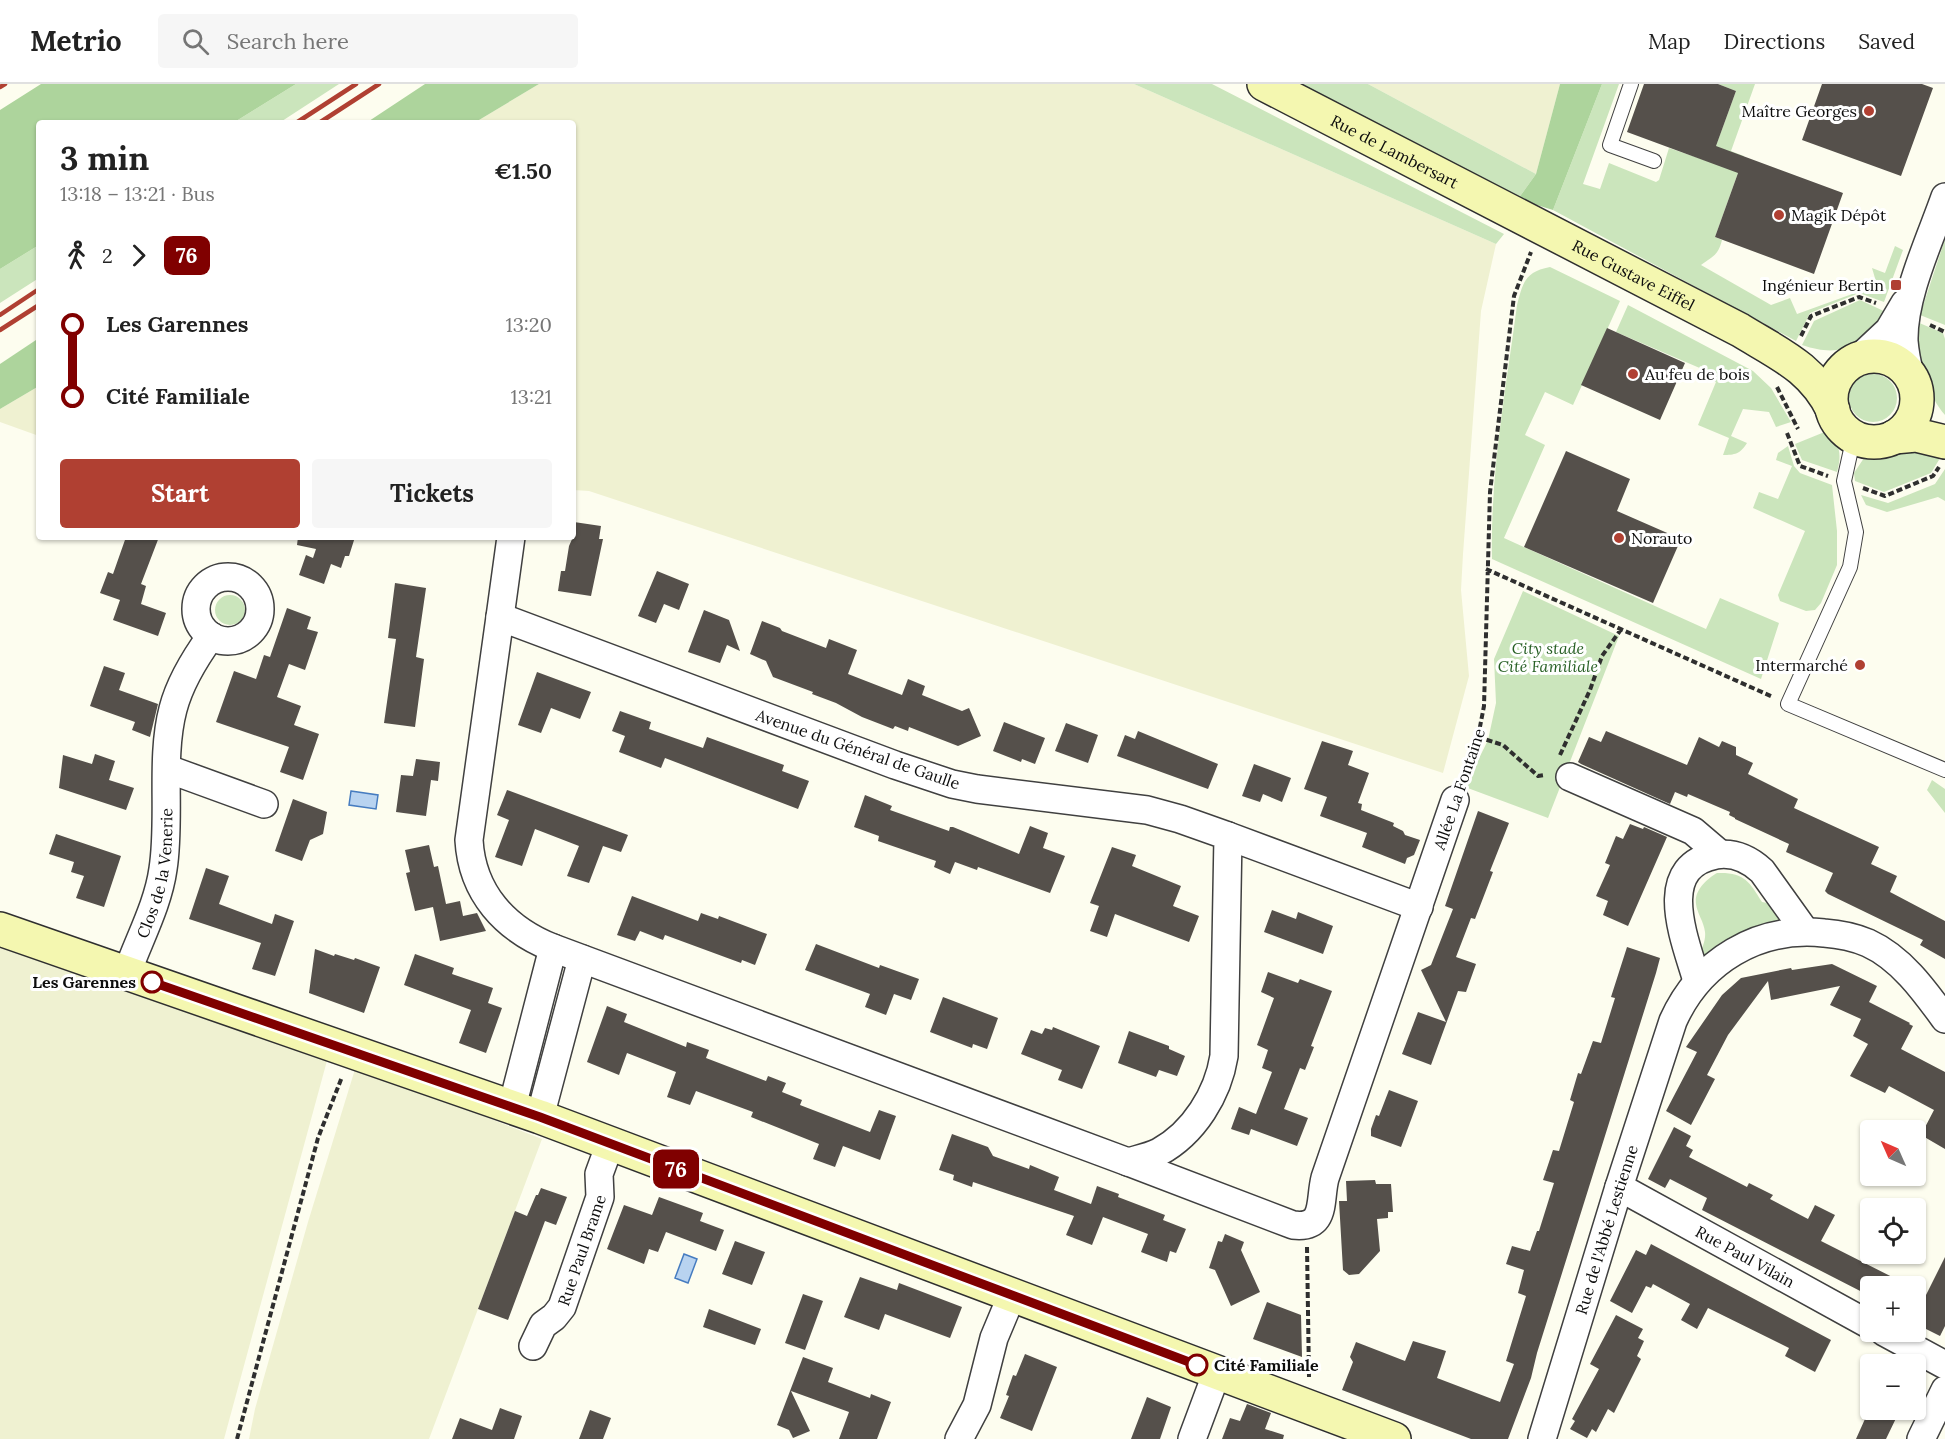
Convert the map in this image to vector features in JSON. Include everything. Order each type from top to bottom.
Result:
[{"type":"street","name":"Rue de Lambersart","points":[[1264,84],[1534,222]]},
{"type":"street","points":[[1945,197],[1903,314],[1881,340],[1841,371],[1834,383],[1831,396],[1833,410],[1842,428],[1854,436],[1874,442],[1916,435],[1945,442]]},
{"type":"street","name":"Rue Gustave Eiffel","points":[[1534,222],[1792,356],[1835,362],[1858,359]]},
{"type":"street","points":[[1894,437],[1910,422],[1916,409],[1904,340],[1903,314]]},
{"type":"street","points":[[1858,359],[1872,355],[1887,357],[1899,363],[1929,412],[1945,427]]},
{"type":"street","name":"Rue Gustave Eiffel","points":[[1792,356],[1815,380],[1833,410]]},
{"type":"street","points":[[511,540],[470,825],[470,853],[483,892],[497,913],[526,936],[553,948],[1293,1225],[1307,1225]]},
{"type":"street","name":"Avenue du Général de Gaulle","points":[[500,617],[952,784],[1147,810],[1228,836],[1419,907]]},
{"type":"street","name":"Clos de la Venerie","points":[[127,973],[164,867],[169,730],[173,706],[188,672],[211,636]]},
{"type":"street","points":[[168,769],[264,804]]},
{"type":"street","points":[[1560,769],[1693,831],[1720,854]]},
{"type":"street","name":"Allée La Fontaine","points":[[1307,1225],[1317,1220],[1325,1178],[1455,800]]},
{"type":"street","points":[[1128,1162],[1157,1153],[1181,1136],[1208,1103],[1222,1068],[1228,836]]},
{"type":"street","points":[[1697,981],[1679,917],[1677,895],[1685,876],[1701,861],[1720,854],[1738,857],[1754,864],[1805,931]]},
{"type":"street","points":[[0,929],[526,1112],[1394,1439]]},
{"type":"street","name":"Rue de l'Abbé Lestienne","points":[[1542,1439],[1619,1187],[1673,1021],[1681,1004],[1697,981],[1715,964],[1749,944],[1775,935],[1805,931],[1832,933],[1857,939],[1885,953],[1917,982],[1945,1019]]},
{"type":"street","points":[[526,1112],[553,948]]},
{"type":"street","points":[[526,1112],[582,959]]},
{"type":"street","name":"Rue Paul Brame","points":[[533,1346],[543,1325],[562,1307],[600,1197],[599,1174],[610,1144]]},
{"type":"street","name":"Rue Paul Vilain","points":[[1619,1187],[1860,1319]]},
{"type":"street","points":[[959,1439],[977,1405],[994,1338],[1012,1295]]},
{"type":"street","points":[[1902,1342],[1945,1365]]},
{"type":"street","points":[[1192,1439],[1217,1372]]},
{"type":"street","points":[[1921,1439],[1945,1390]]},
{"type":"lane","points":[[1631,84],[1610,145],[1654,160]]},
{"type":"lane","points":[[1854,436],[1844,481],[1856,532],[1850,567],[1788,704],[1945,770]]},
{"type":"path","name":"Allée La Fontaine","points":[[1455,800],[1478,737],[1484,706],[1486,569],[1490,492],[1514,296],[1534,222]]},
{"type":"path","points":[[1798,429],[1775,383],[1792,356],[1811,316],[1859,297],[1945,332]]},
{"type":"path","points":[[1486,569],[1788,704]]},
{"type":"path","points":[[1478,737],[1503,746],[1538,776],[1560,769],[1602,656],[1622,628]]},
{"type":"path","points":[[237,1439],[318,1138],[352,1051]]},
{"type":"path","points":[[1307,1225],[1309,1406]]},
{"type":"green space","points":[[41,84],[296,84],[238,120],[36,120],[36,247],[0,269],[0,110]]},
{"type":"green space","points":[[296,84],[339,84],[284,120],[238,120]]},
{"type":"green space","points":[[425,84],[539,84],[479,120],[371,120]]},
{"type":"green space","points":[[539,84],[1134,84],[1496,244],[1481,311],[1463,554],[1461,590],[1469,676],[1443,773],[589,491],[576,490],[576,120],[479,120]]},
{"type":"green space","points":[[1134,84],[1212,84],[1504,234],[1496,244]]},
{"type":"green space","points":[[1299,84],[1368,84],[1536,174],[1518,199]]},
{"type":"green space","points":[[1368,84],[1560,84],[1536,174]]},
{"type":"green space","points":[[1560,84],[1602,84],[1553,210],[1518,199],[1536,174]]},
{"type":"green space","points":[[1602,84],[1619,84],[1583,184],[1600,189],[1609,163],[1656,182],[1659,180],[1669,148],[1710,162],[1736,91],[1718,84],[1755,84],[1731,151],[1744,156],[1715,237],[1722,240],[1714,255],[1701,265],[1771,305],[1790,298],[1797,314],[1877,285],[1872,268],[1885,273],[1895,246],[1903,250],[1884,302],[1859,293],[1810,313],[1796,341],[1553,210]]},
{"type":"green space","points":[[1945,239],[1945,325],[1920,315]]},
{"type":"green space","points":[[36,247],[36,280],[0,303],[0,269]]},
{"type":"green space","points":[[1550,267],[1620,301],[1573,405],[1545,392],[1525,435],[1545,445],[1504,538],[1706,629],[1720,598],[1779,623],[1761,679],[1492,559],[1496,463],[1517,305],[1526,279],[1535,272]]},
{"type":"green space","points":[[1860,300],[1888,313],[1860,340],[1851,346],[1830,350],[1802,345],[1814,321]]},
{"type":"green space","points":[[1628,305],[1753,371],[1771,388],[1791,422],[1776,427],[1769,412],[1743,409],[1731,436],[1747,443],[1737,453],[1723,455],[1729,438],[1698,425],[1716,382],[1700,376],[1702,369],[1616,332]]},
{"type":"green space","points":[[1917,322],[1943,333],[1945,339],[1945,415],[1929,390],[1922,370],[1916,350]]},
{"type":"green space","points":[[36,340],[36,388],[0,409],[0,364]]},
{"type":"green space","points":[[1873,374],[1890,381],[1897,398],[1890,415],[1873,422],[1856,415],[1849,398],[1856,381]]},
{"type":"green space","points":[[36,388],[36,435],[0,422],[0,409]]},
{"type":"green space","points":[[1827,431],[1835,440],[1839,450],[1837,472],[1802,460],[1795,444]]},
{"type":"green space","points":[[1788,446],[1794,466],[1800,473],[1832,485],[1837,531],[1837,565],[1821,603],[1815,610],[1806,611],[1780,601],[1778,595],[1805,531],[1753,508],[1759,492],[1778,499],[1792,466],[1776,460],[1778,453]]},
{"type":"green space","points":[[1945,450],[1931,473],[1884,492],[1855,481],[1854,473],[1866,455]]},
{"type":"green space","points":[[1945,469],[1945,501],[1938,497],[1887,512],[1866,505],[1861,495],[1888,503],[1935,484]]},
{"type":"green space","name":"City stade Cité Familiale","points":[[1523,591],[1619,636],[1548,818],[1465,787],[1488,740],[1496,703],[1494,659]]},
{"type":"green space","points":[[230,595],[241,599],[245,610],[241,621],[230,625],[219,621],[215,610],[219,599]]},
{"type":"green space","points":[[1932,780],[1945,789],[1945,813],[1927,790]]},
{"type":"green space","points":[[1717,873],[1734,874],[1745,879],[1762,902],[1773,904],[1783,923],[1709,960],[1699,956],[1705,932],[1696,899],[1702,885]]},
{"type":"green space","points":[[0,946],[328,1057],[224,1439],[0,1439]]},
{"type":"green space","points":[[356,1066],[542,1139],[429,1439],[249,1439],[255,1409],[308,1222]]},
{"type":"water","points":[[351,791],[378,795],[376,809],[349,805]]},
{"type":"water","points":[[684,1254],[697,1259],[688,1283],[675,1278]]},
{"type":"building","points":[[1644,84],[1718,84],[1736,91],[1716,146],[1843,193],[1814,274],[1715,237],[1738,173],[1627,132]]},
{"type":"building","name":"Maître Georges","points":[[1822,84],[1922,84],[1933,88],[1901,176],[1802,140]]},
{"type":"building","name":"Au feu de bois","points":[[1607,328],[1685,363],[1660,420],[1581,385]]},
{"type":"building","points":[[1566,451],[1630,479],[1617,511],[1681,539],[1653,603],[1524,547]]},
{"type":"building","points":[[576,522],[601,526],[599,539],[603,539],[591,596],[558,591],[561,571],[565,571],[572,540],[576,540]]},
{"type":"building","points":[[125,540],[158,540],[141,584],[146,586],[141,604],[166,613],[158,636],[113,620],[120,600],[100,593],[108,572],[113,574]]},
{"type":"building","points":[[298,540],[354,540],[349,556],[345,556],[341,568],[331,564],[324,584],[299,575],[306,555],[313,558],[316,549],[297,545]]},
{"type":"building","points":[[657,571],[689,584],[679,610],[664,604],[656,623],[638,616]]},
{"type":"building","points":[[395,583],[426,588],[416,657],[424,659],[415,727],[384,723],[396,639],[388,638]]},
{"type":"building","points":[[287,608],[311,617],[307,629],[318,632],[305,670],[289,664],[277,697],[301,706],[294,725],[319,734],[303,780],[280,772],[289,747],[216,722],[234,671],[256,679],[264,655],[270,657]]},
{"type":"building","points":[[704,610],[729,620],[740,651],[727,645],[720,663],[688,652]]},
{"type":"building","points":[[762,621],[826,648],[829,639],[857,650],[848,674],[902,695],[908,679],[925,686],[922,695],[962,711],[969,708],[981,736],[958,746],[909,727],[908,731],[895,726],[893,729],[812,694],[813,692],[773,677],[766,661],[750,654]]},
{"type":"building","points":[[104,666],[125,673],[119,690],[158,704],[150,737],[132,730],[135,722],[90,706]]},
{"type":"building","points":[[537,672],[591,692],[580,719],[551,708],[541,733],[518,725]]},
{"type":"building","points":[[620,711],[651,722],[649,729],[703,748],[707,737],[784,765],[782,771],[809,781],[798,809],[665,758],[661,768],[619,752],[625,736],[612,731]]},
{"type":"building","points":[[1004,722],[1045,738],[1035,764],[1022,759],[1021,762],[993,751]]},
{"type":"building","points":[[1066,723],[1098,735],[1088,763],[1055,751]]},
{"type":"building","points":[[1138,731],[1218,764],[1208,789],[1117,756],[1125,735],[1135,739]]},
{"type":"building","points":[[1606,731],[1687,765],[1699,737],[1719,747],[1722,741],[1736,747],[1736,755],[1753,763],[1748,774],[1798,799],[1794,808],[1879,847],[1871,864],[1897,876],[1890,892],[1945,921],[1945,959],[1920,945],[1923,940],[1828,894],[1825,891],[1833,873],[1786,852],[1789,844],[1735,819],[1729,815],[1730,812],[1688,794],[1687,797],[1675,792],[1670,804],[1578,762],[1589,737],[1601,742]]},
{"type":"building","points":[[1322,741],[1353,751],[1348,765],[1369,773],[1358,803],[1362,804],[1361,810],[1394,823],[1393,826],[1403,831],[1405,835],[1420,840],[1414,855],[1407,858],[1405,864],[1362,847],[1367,833],[1320,816],[1327,797],[1304,789]]},
{"type":"building","points":[[95,754],[115,761],[109,780],[134,788],[126,810],[59,788],[63,755],[92,764]]},
{"type":"building","points":[[416,759],[440,762],[438,781],[431,780],[426,816],[396,812],[401,775],[413,776]]},
{"type":"building","points":[[1254,764],[1291,778],[1282,802],[1263,794],[1260,802],[1242,796]]},
{"type":"building","points":[[507,790],[628,835],[621,852],[603,846],[589,883],[567,876],[579,846],[535,829],[522,866],[495,857],[509,820],[497,815]]},
{"type":"building","points":[[865,795],[892,806],[890,810],[949,831],[950,827],[953,827],[1019,854],[1030,826],[1048,833],[1043,848],[1065,856],[1050,893],[978,867],[977,870],[955,862],[950,874],[934,867],[936,861],[878,841],[879,836],[854,827]]},
{"type":"building","points":[[293,799],[327,812],[323,834],[310,840],[302,861],[275,851]]},
{"type":"building","points":[[1478,811],[1509,823],[1490,871],[1493,872],[1475,919],[1471,918],[1456,957],[1476,964],[1466,992],[1458,991],[1431,1065],[1402,1054],[1418,1012],[1446,1022],[1421,970],[1431,965],[1453,909],[1445,906]]},
{"type":"building","points":[[1630,824],[1643,829],[1644,827],[1667,837],[1628,926],[1603,915],[1608,901],[1596,896],[1610,865],[1605,863],[1616,836],[1623,839]]},
{"type":"building","points":[[56,834],[121,856],[104,907],[76,898],[84,876],[71,872],[74,862],[49,854]]},
{"type":"building","points":[[429,845],[434,867],[438,866],[446,904],[460,901],[463,916],[477,913],[486,931],[440,941],[433,907],[415,911],[406,873],[410,872],[405,850]]},
{"type":"building","points":[[1112,847],[1136,855],[1132,866],[1181,886],[1173,906],[1199,916],[1189,942],[1115,914],[1107,937],[1090,931],[1099,906],[1090,903]]},
{"type":"building","points":[[206,868],[229,876],[219,904],[272,924],[275,914],[294,921],[275,976],[252,969],[261,943],[189,919]]},
{"type":"building","points":[[632,896],[698,921],[701,913],[718,919],[719,916],[767,934],[755,965],[742,960],[741,963],[665,935],[663,940],[640,931],[635,941],[617,935]]},
{"type":"building","points":[[1272,910],[1296,919],[1298,912],[1333,926],[1323,954],[1264,932]]},
{"type":"building","points":[[816,944],[879,968],[880,965],[919,979],[911,1000],[894,994],[886,1015],[865,1007],[870,994],[805,970]]},
{"type":"building","points":[[1627,947],[1660,958],[1531,1378],[1508,1439],[1471,1439],[1342,1390],[1353,1362],[1350,1357],[1356,1342],[1405,1361],[1413,1341],[1446,1351],[1437,1378],[1500,1402],[1514,1364],[1506,1361],[1526,1296],[1518,1293],[1524,1270],[1506,1264],[1512,1246],[1530,1251],[1537,1231],[1539,1231],[1554,1183],[1543,1180],[1553,1150],[1559,1151],[1574,1102],[1570,1100],[1578,1073],[1581,1074],[1593,1041],[1601,1043],[1615,998],[1611,997]]},
{"type":"building","points":[[315,949],[334,956],[335,954],[354,960],[355,958],[380,967],[364,1013],[309,993]]},
{"type":"building","points":[[415,954],[454,968],[452,974],[493,988],[488,1003],[502,1008],[486,1053],[459,1043],[471,1010],[404,985]]},
{"type":"building","points":[[1832,964],[1877,986],[1869,1002],[1913,1026],[1901,1049],[1945,1072],[1945,1149],[1926,1138],[1926,1125],[1934,1110],[1889,1086],[1885,1093],[1850,1076],[1868,1044],[1853,1036],[1861,1019],[1830,1005],[1840,986],[1771,1000],[1768,981],[1728,1035],[1707,1075],[1715,1079],[1691,1125],[1666,1111],[1697,1052],[1686,1047],[1722,995],[1741,978],[1791,968],[1792,970]]},
{"type":"building","points":[[1268,972],[1298,983],[1300,979],[1332,991],[1311,1046],[1314,1047],[1305,1070],[1300,1068],[1284,1109],[1308,1118],[1297,1146],[1251,1129],[1249,1135],[1231,1129],[1239,1107],[1256,1114],[1272,1072],[1262,1068],[1268,1050],[1257,1045],[1274,998],[1261,992]]},
{"type":"building","points":[[943,997],[998,1018],[987,1049],[973,1044],[972,1048],[930,1032]]},
{"type":"building","points":[[607,1006],[627,1014],[624,1022],[686,1047],[687,1042],[709,1050],[706,1058],[766,1081],[768,1076],[786,1083],[782,1092],[802,1100],[800,1105],[870,1132],[879,1110],[896,1116],[880,1160],[843,1146],[835,1167],[813,1159],[819,1144],[751,1117],[753,1112],[696,1091],[690,1105],[667,1097],[676,1072],[627,1053],[619,1075],[587,1062]]},
{"type":"building","points":[[1053,1027],[1100,1046],[1082,1089],[1058,1080],[1062,1070],[1021,1054],[1031,1030],[1042,1034],[1045,1028],[1052,1030]]},
{"type":"building","points":[[1129,1031],[1169,1046],[1169,1049],[1185,1056],[1177,1076],[1159,1070],[1156,1077],[1118,1063]]},
{"type":"building","points":[[1389,1090],[1418,1101],[1401,1147],[1371,1136],[1376,1115],[1379,1116]]},
{"type":"building","points":[[1674,1127],[1691,1136],[1686,1146],[1693,1150],[1689,1157],[1747,1187],[1749,1183],[1773,1195],[1770,1199],[1808,1219],[1815,1205],[1835,1215],[1821,1241],[1860,1261],[1860,1264],[1866,1264],[1890,1276],[1860,1276],[1860,1291],[1702,1210],[1707,1198],[1670,1179],[1665,1188],[1648,1179]]},
{"type":"building","points":[[952,1134],[988,1147],[993,1156],[1029,1169],[1030,1165],[1059,1177],[1054,1190],[1091,1204],[1097,1186],[1119,1194],[1118,1197],[1165,1215],[1163,1220],[1186,1229],[1176,1253],[1170,1251],[1167,1262],[1141,1252],[1148,1234],[1103,1217],[1092,1245],[1066,1235],[1074,1216],[973,1182],[972,1187],[953,1180],[954,1175],[939,1170]]},
{"type":"building","points":[[1375,1180],[1376,1184],[1391,1184],[1393,1212],[1388,1212],[1388,1218],[1377,1219],[1380,1251],[1359,1274],[1349,1275],[1343,1270],[1339,1201],[1347,1201],[1346,1181]]},
{"type":"building","points":[[541,1188],[567,1197],[556,1225],[545,1221],[508,1320],[478,1309],[515,1211],[527,1216]]},
{"type":"building","points":[[659,1197],[703,1213],[700,1221],[724,1230],[716,1251],[666,1232],[658,1252],[649,1249],[644,1264],[607,1249],[624,1205],[652,1215]]},
{"type":"building","points":[[1225,1234],[1244,1242],[1241,1250],[1260,1292],[1231,1306],[1215,1270],[1209,1268],[1218,1241],[1222,1242]]},
{"type":"building","points":[[735,1241],[765,1252],[752,1285],[722,1274]]},
{"type":"building","points":[[1651,1244],[1831,1340],[1815,1372],[1785,1356],[1789,1348],[1708,1308],[1697,1329],[1681,1320],[1690,1304],[1653,1284],[1651,1288],[1646,1286],[1632,1313],[1610,1301],[1636,1250],[1646,1255]]},
{"type":"building","points":[[1945,1257],[1945,1326],[1940,1336],[1926,1329],[1926,1295]]},
{"type":"building","points":[[860,1277],[897,1290],[899,1283],[962,1307],[950,1338],[885,1314],[879,1330],[844,1317]]},
{"type":"building","points":[[803,1294],[823,1301],[805,1350],[785,1343]]},
{"type":"building","points":[[1267,1302],[1301,1315],[1302,1357],[1253,1339]]},
{"type":"building","points":[[709,1309],[761,1329],[755,1345],[703,1327]]},
{"type":"building","points":[[1616,1315],[1643,1329],[1638,1338],[1644,1341],[1637,1356],[1641,1359],[1614,1413],[1608,1409],[1596,1432],[1592,1429],[1587,1438],[1570,1429],[1575,1421],[1572,1419],[1599,1369],[1590,1364]]},
{"type":"building","points":[[1025,1354],[1057,1367],[1032,1431],[1000,1418],[1009,1396],[1006,1395],[1013,1375],[1016,1376]]},
{"type":"building","points":[[803,1357],[833,1368],[828,1382],[870,1398],[871,1394],[891,1402],[877,1439],[839,1439],[849,1412],[791,1391],[810,1431],[793,1438],[789,1430],[777,1425]]},
{"type":"building","points":[[1147,1397],[1171,1407],[1160,1439],[1131,1439]]},
{"type":"building","points":[[1247,1404],[1271,1413],[1265,1429],[1284,1435],[1283,1439],[1222,1439],[1230,1418],[1240,1421]]},
{"type":"building","points":[[500,1408],[522,1416],[514,1439],[452,1439],[460,1418],[492,1430]]},
{"type":"building","points":[[590,1410],[611,1418],[603,1439],[579,1439]]},
{"type":"building","points":[[1865,1420],[1895,1420],[1886,1439],[1856,1439]]},
{"type":"railway","points":[[0,87],[5,84]]},
{"type":"railway","points":[[301,120],[356,84]]},
{"type":"railway","points":[[324,120],[379,84]]},
{"type":"railway","points":[[0,315],[36,291]]},
{"type":"railway","points":[[0,330],[36,307]]},
{"type":"bus line","name":"76","points":[[152,982],[540,1117],[1197,1365]]},
{"type":"place","name":"Maître Georges","points":[[1869,111]]},
{"type":"place","name":"Magik Dépôt","points":[[1779,215]]},
{"type":"place","name":"Ingénieur Bertin","points":[[1896,285]]},
{"type":"place","name":"Au feu de bois","points":[[1633,374]]},
{"type":"place","name":"Norauto","points":[[1619,538]]},
{"type":"place","name":"Intermarché","points":[[1860,665]]},
{"type":"place","name":"Les Garennes","points":[[152,982]]},
{"type":"place","name":"Cité Familiale","points":[[1197,1365]]}]
